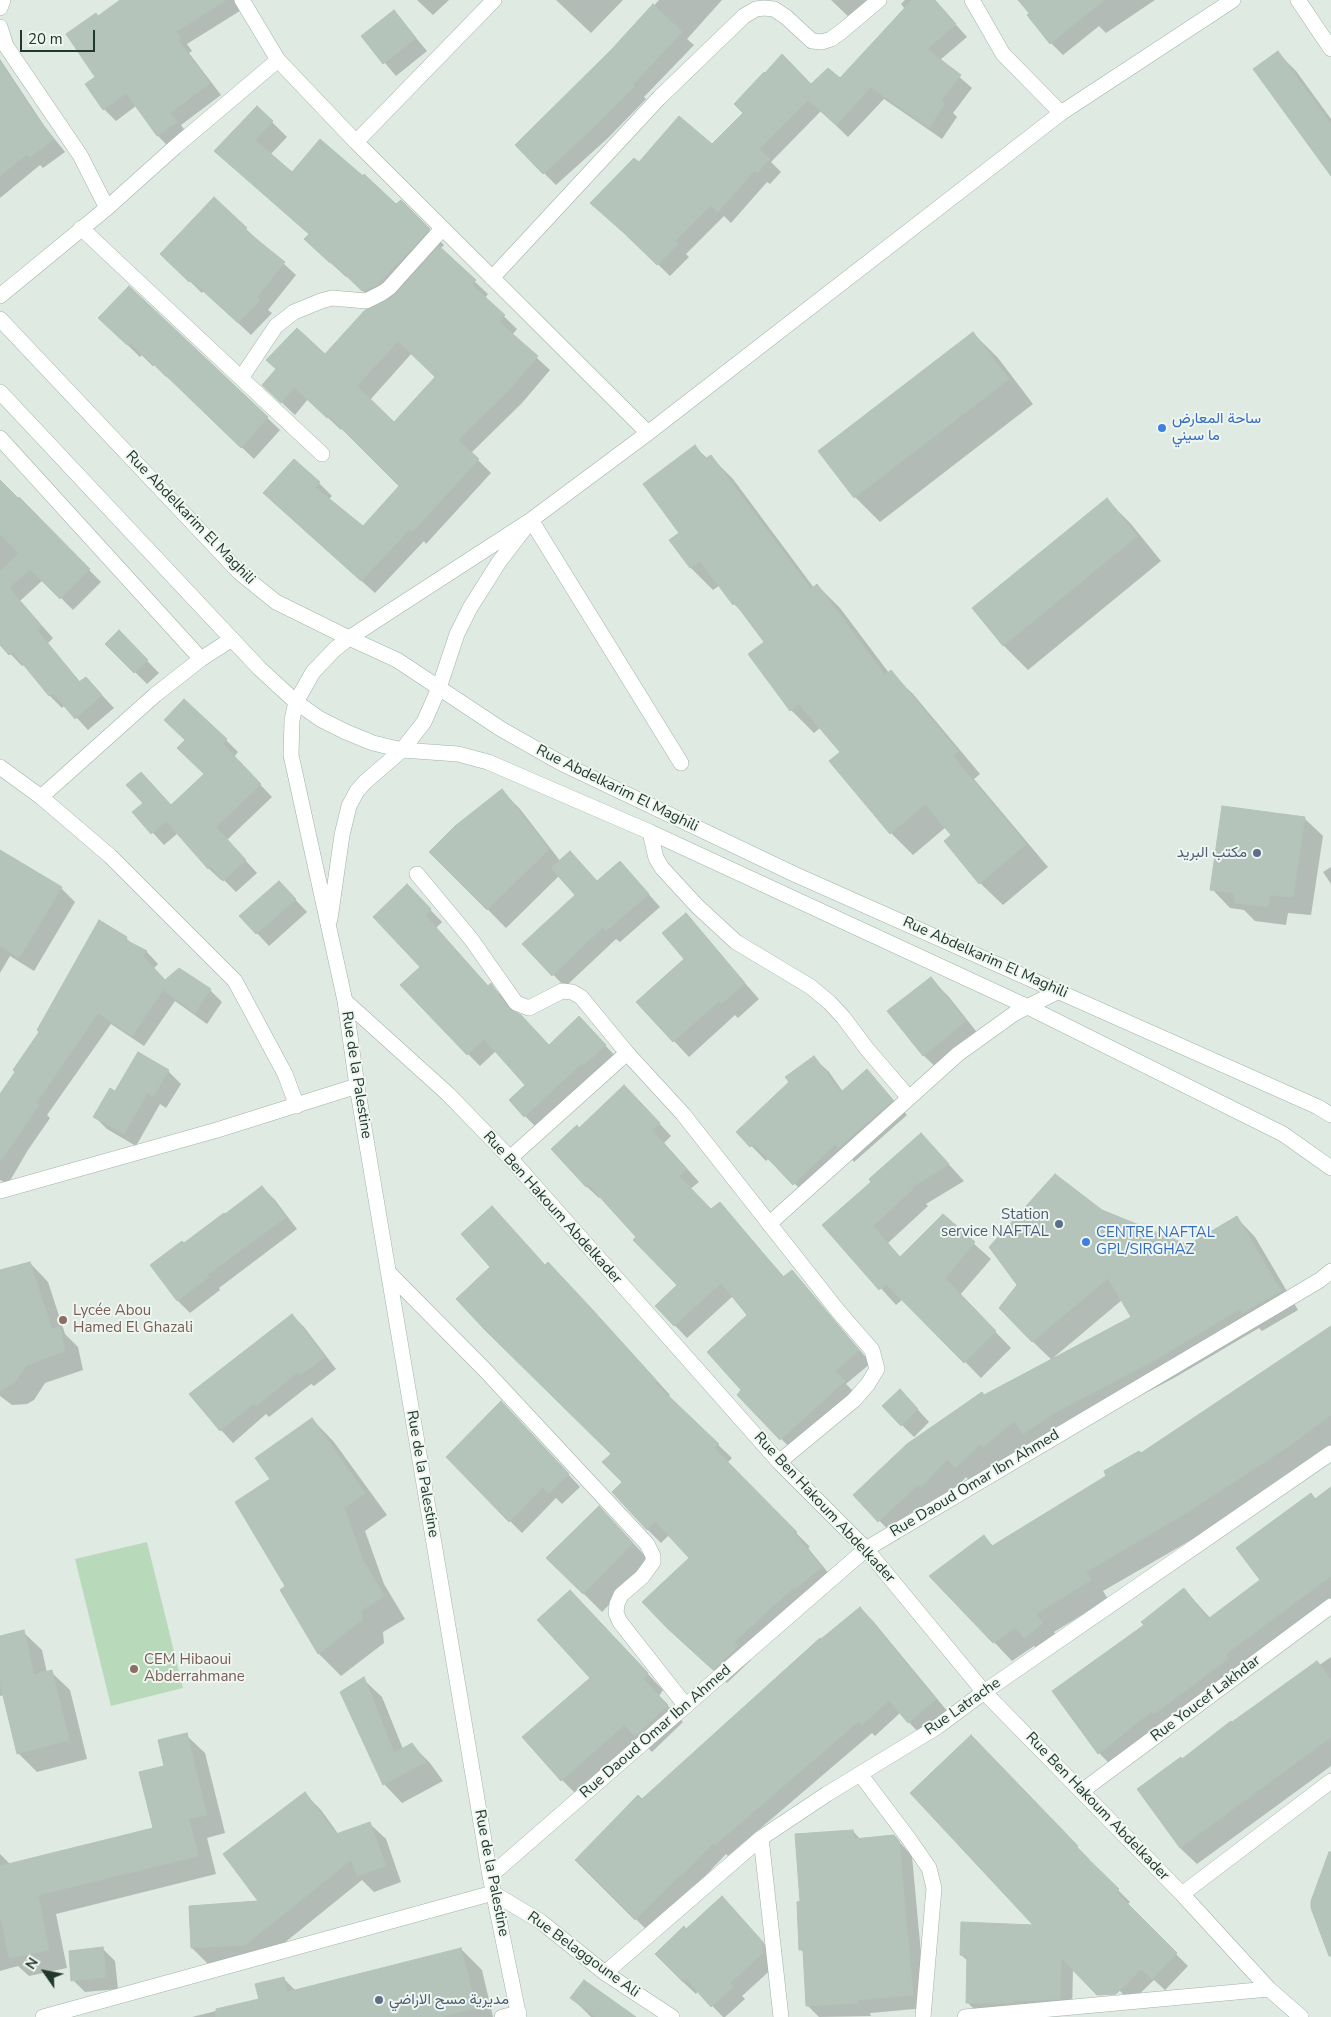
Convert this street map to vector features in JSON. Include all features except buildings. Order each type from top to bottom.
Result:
[{"type":"street","points":[[0,8],[3,0]]},
{"type":"street","points":[[242,0],[278,60],[356,142],[648,433]]},
{"type":"street","points":[[356,142],[494,0]]},
{"type":"street","points":[[492,278],[659,98],[744,16],[756,9],[774,9],[786,17],[812,41],[822,42],[831,39],[841,32],[880,0]]},
{"type":"street","points":[[972,0],[1003,54],[1061,113]]},
{"type":"street","points":[[328,931],[342,836],[350,806],[357,791],[402,750],[424,722],[439,688],[457,634],[470,608],[499,562],[531,520],[648,433],[1061,113],[1233,0]]},
{"type":"street","points":[[1298,0],[1331,49]]},
{"type":"street","points":[[0,27],[6,46],[80,155],[107,208]]},
{"type":"street","points":[[0,296],[107,208],[175,147],[278,60]]},
{"type":"street","points":[[81,228],[322,454]]},
{"type":"street","points":[[240,378],[276,326],[294,312],[332,298],[366,300],[382,293],[390,288],[442,228]]},
{"type":"street","name":"Rue Abdelkarim El Maghili","points":[[0,319],[240,573],[276,602],[397,660],[501,729],[561,763],[794,874],[1318,1107],[1331,1115]]},
{"type":"street","points":[[0,392],[280,689],[320,718],[346,732],[374,743],[402,750],[458,754],[488,762],[650,832],[1026,1006],[1283,1134],[1331,1168]]},
{"type":"street","points":[[0,438],[201,659]]},
{"type":"street","points":[[531,520],[682,763]]},
{"type":"street","name":"Rue de la Palestine","points":[[519,2015],[490,1876],[357,1086],[345,1000],[328,931],[291,755],[292,720],[296,702],[313,672],[335,649],[531,520]]},
{"type":"street","points":[[41,798],[155,695],[201,659],[232,639]]},
{"type":"street","points":[[1,766],[110,856],[235,981],[285,1074],[297,1106]]},
{"type":"street","points":[[650,832],[656,858],[662,868],[697,906],[736,942],[811,988],[830,1003],[909,1098]]},
{"type":"street","points":[[418,874],[465,933],[516,1003],[530,1008],[562,991],[572,992],[581,997],[626,1053],[683,1114],[769,1224],[872,1350],[877,1369],[868,1384],[854,1400],[779,1462]]},
{"type":"street","points":[[769,1224],[958,1054],[1026,1006],[1059,991]]},
{"type":"street","name":"Rue Ben Hakoum Abdelkader","points":[[345,1000],[448,1094],[510,1158],[779,1462],[866,1549],[984,1692],[1182,1894],[1269,1989],[1301,2017]]},
{"type":"street","points":[[510,1158],[626,1053]]},
{"type":"street","points":[[0,1191],[297,1106],[357,1086]]},
{"type":"street","name":"Rue Daoud Omar Ibn Ahmed","points":[[490,1876],[866,1549],[1320,1280],[1331,1271]]},
{"type":"street","points":[[388,1273],[485,1370],[647,1544],[654,1556],[653,1562],[642,1577],[621,1595],[616,1613],[620,1622],[686,1706]]},
{"type":"street","name":"Rue Latrache","points":[[605,1973],[761,1838],[937,1727],[984,1692],[1331,1453]]},
{"type":"street","name":"Rue Youcef Lakhdar","points":[[1082,1791],[1331,1606]]},
{"type":"street","points":[[860,1774],[929,1868],[934,1888],[923,2017]]},
{"type":"street","points":[[1182,1894],[1331,1781]]},
{"type":"street","points":[[761,1838],[781,2017]]},
{"type":"street","points":[[43,2017],[493,1893]]},
{"type":"street","name":"Rue Belaggoune Ali","points":[[493,1893],[540,1921],[605,1973],[672,2017]]},
{"type":"street","points":[[966,2017],[1269,1989]]},
{"type":"street","points":[[502,2017],[519,2015]]},
{"type":"green space","points":[[147,1542],[183,1688],[111,1706],[75,1559]]},
{"type":"place","name":"ساحة المعارض ما سيني","points":[[1162,428]]},
{"type":"place","name":"مكتب البريد","points":[[1257,853]]},
{"type":"place","name":"Station service NAFTAL","points":[[1059,1224]]},
{"type":"place","name":"CENTRE NAFTAL GPL/SIRGHAZ","points":[[1086,1242]]},
{"type":"place","name":"Lycée Abou Hamed El Ghazali","points":[[63,1320]]},
{"type":"place","name":"CEM Hibaoui Abderrahmane","points":[[134,1669]]},
{"type":"place","name":"مديرية مسح الاراضي","points":[[379,2000]]}]
